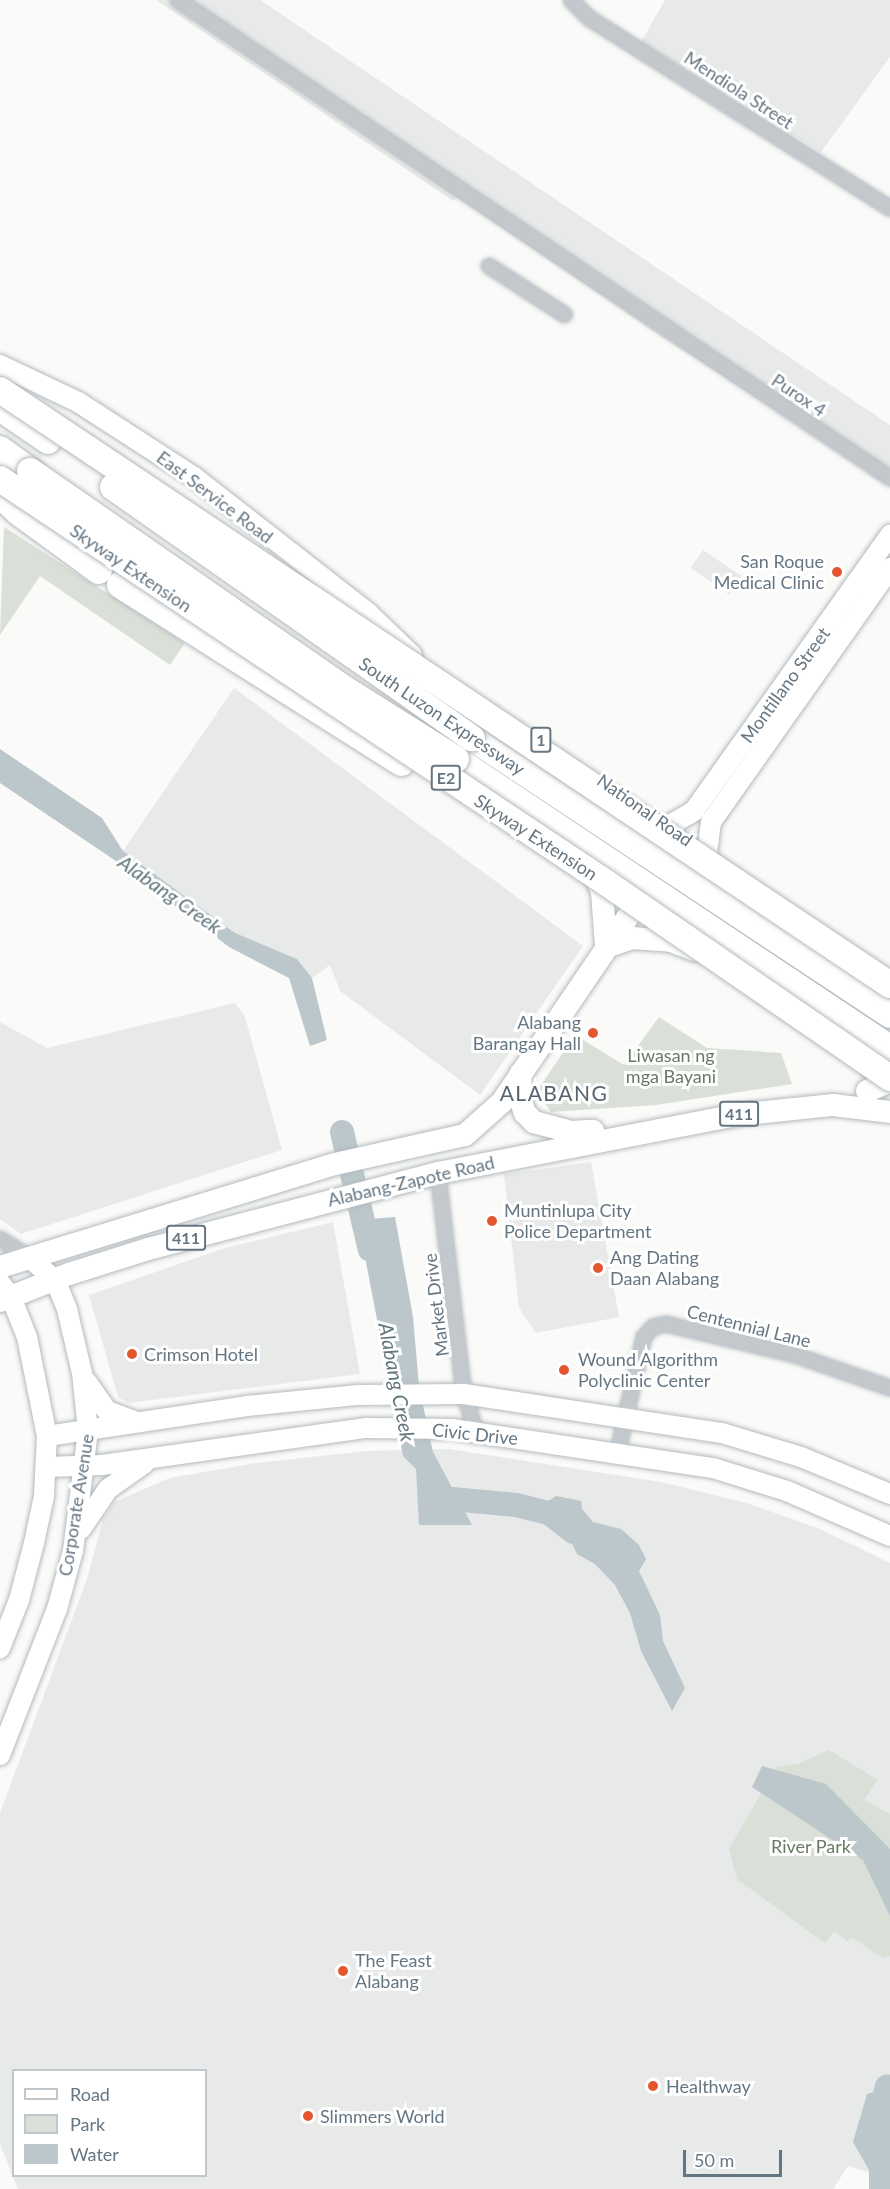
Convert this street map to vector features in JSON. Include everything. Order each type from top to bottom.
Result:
[{"type":"highway","points":[[0,391],[61,419],[360,627],[412,655],[386,690],[382,715],[402,763]]},
{"type":"highway","points":[[0,391],[886,992]]},
{"type":"highway","name":"South Luzon Expressway","points":[[0,408],[472,738],[890,1015]]},
{"type":"highway","name":"South Luzon Expressway","points":[[0,449],[340,686],[890,1048]]},
{"type":"highway","name":"Skyway Extension","points":[[0,478],[605,882],[890,1078]]},
{"type":"highway","points":[[0,495],[18,513],[110,578],[402,763],[468,777]]},
{"type":"highway","name":"National Road","points":[[412,655],[670,825],[707,854],[721,886]]},
{"type":"highway","points":[[886,992],[721,886],[694,874],[479,730],[463,736],[456,746],[455,760],[468,777],[890,1056]]},
{"type":"highway","points":[[574,847],[591,864],[602,892],[606,947],[632,938],[671,940],[714,959],[887,1078],[884,1086],[867,1091]]},
{"type":"highway","name":"411","points":[[521,1073],[644,893]]},
{"type":"highway","points":[[521,1073],[519,1095],[525,1113],[534,1122],[571,1132],[646,1129]]},
{"type":"highway","name":"Alabang-Zapote Road","points":[[0,1267],[334,1164],[465,1135],[491,1115],[521,1073]]},
{"type":"highway","name":"Alabang-Zapote Road","points":[[833,1105],[867,1091],[890,1090]]},
{"type":"highway","name":"Alabang-Zapote Road","points":[[4,1294],[55,1280],[148,1249],[378,1187],[646,1129],[833,1105],[890,1112]]},
{"type":"main road","name":"East Service Road","points":[[0,364],[78,402],[194,477],[368,613],[412,655]]},
{"type":"main road","name":"Montillano Street","points":[[670,825],[694,811],[890,535]]},
{"type":"main road","name":"Montillano Street","points":[[707,854],[711,822],[890,567]]},
{"type":"main road","points":[[694,811],[711,822]]},
{"type":"main road","points":[[29,1257],[55,1280]]},
{"type":"main road","name":"Corporate Avenue","points":[[0,1755],[57,1609],[73,1551],[86,1466],[88,1430],[82,1373],[55,1280]]},
{"type":"main road","name":"Corporate Avenue","points":[[0,1648],[34,1543],[47,1467],[47,1436],[34,1364],[4,1294]]},
{"type":"main road","points":[[82,1373],[108,1411],[140,1423]]},
{"type":"main road","name":"Civic Drive","points":[[47,1436],[247,1406],[358,1395],[464,1394],[625,1415],[722,1433],[801,1457],[890,1494]]},
{"type":"main road","name":"Civic Drive","points":[[47,1467],[86,1466],[366,1428],[476,1431],[618,1451],[713,1468],[787,1491],[890,1536]]},
{"type":"main road","points":[[73,1551],[81,1528],[108,1489],[132,1471],[159,1457]]},
{"type":"street","name":"Purox 4","points":[[178,0],[890,478]]},
{"type":"street","name":"Mendiola Street","points":[[570,0],[589,18],[890,208]]},
{"type":"street","points":[[489,266],[565,315]]},
{"type":"street","points":[[886,992],[890,972]]},
{"type":"street","name":"Market Drive","points":[[438,1173],[464,1394],[476,1431]]},
{"type":"street","points":[[0,1239],[29,1257]]},
{"type":"street","name":"Centennial Lane","points":[[618,1451],[644,1337],[653,1327],[666,1324],[795,1355],[890,1388]]},
{"type":"shaded area","points":[[156,0],[260,0],[890,425],[890,483],[657,334],[458,198],[453,201]]},
{"type":"shaded area","points":[[665,0],[890,0],[890,57],[821,152],[641,42]]},
{"type":"shaded area","points":[[703,550],[742,576],[730,595],[691,568]]},
{"type":"shaded area","points":[[234,688],[583,946],[480,1095],[340,991],[330,965],[312,978],[297,959],[234,933],[123,851]]},
{"type":"shaded area","points":[[235,1003],[245,1017],[282,1150],[21,1234],[0,1219],[0,1022],[47,1048]]},
{"type":"shaded area","points":[[591,1162],[619,1317],[536,1333],[519,1308],[504,1174]]},
{"type":"shaded area","points":[[333,1222],[360,1374],[128,1403],[118,1397],[89,1295],[225,1248]]},
{"type":"shaded area","points":[[449,1449],[661,1482],[747,1503],[820,1529],[890,1563],[890,2179],[848,2166],[833,2189],[18,2189],[13,2177],[207,2177],[207,2069],[12,2069],[12,2174],[0,2144],[0,1813],[87,1579],[103,1519],[114,1502],[170,1478],[256,1463],[367,1451]]},
{"type":"green space","points":[[4,527],[185,643],[170,665],[40,576],[0,635]]},
{"type":"green space","name":"Liwasan ng mga Bayani","points":[[659,1017],[707,1048],[781,1053],[792,1084],[656,1105],[551,1112],[537,1091],[575,1035],[624,1065]]},
{"type":"green space","name":"River Park","points":[[829,1750],[878,1780],[864,1800],[890,1814],[890,1956],[883,1958],[853,1938],[847,1941],[834,1931],[826,1943],[818,1938],[737,1879],[729,1849],[776,1767],[798,1764]]},
{"type":"water","points":[[0,749],[102,818],[123,851],[235,933],[297,959],[312,978],[327,1040],[310,1046],[289,978],[229,947],[116,861],[0,783]]},
{"type":"water","points":[[395,1217],[413,1317],[419,1386],[433,1452],[472,1525],[419,1525],[416,1469],[403,1456],[358,1220]]},
{"type":"water","points":[[556,1496],[581,1501],[582,1509],[593,1522],[621,1529],[639,1545],[646,1559],[639,1571],[660,1615],[663,1641],[685,1688],[672,1711],[641,1651],[630,1613],[615,1585],[595,1564],[577,1554],[568,1535],[549,1523],[545,1503]]},
{"type":"water","points":[[762,1766],[826,1784],[890,1849],[890,1916],[863,1860],[752,1787]]},
{"type":"water","points":[[874,2092],[890,2099],[890,2189],[869,2189],[869,2170],[853,2142],[867,2094]]},
{"type":"waterway","name":"Alabang Creek","points":[[342,1132],[370,1250]]},
{"type":"waterway","name":"Alabang Creek","points":[[435,1489],[441,1498],[516,1505],[549,1513],[573,1532]]},
{"type":"waterway","name":"Alabang Creek","points":[[884,2189],[886,2165],[875,2135],[887,2086]]},
{"type":"place","name":"San Roque Medical Clinic","points":[[837,572]]},
{"type":"place","name":"Alabang Barangay Hall","points":[[593,1033]]},
{"type":"place","name":"Muntinlupa City Police Department","points":[[492,1221]]},
{"type":"place","name":"Ang Dating Daan Alabang","points":[[598,1268]]},
{"type":"place","name":"Crimson Hotel","points":[[132,1354]]},
{"type":"place","name":"Wound Algorithm Polyclinic Center","points":[[564,1370]]},
{"type":"place","name":"The Feast Alabang","points":[[343,1971]]},
{"type":"place","name":"Healthway","points":[[653,2086]]},
{"type":"place","name":"Slimmers World","points":[[308,2116]]},
{"type":"district","name":"ALABANG","points":[[554,1093]]}]
